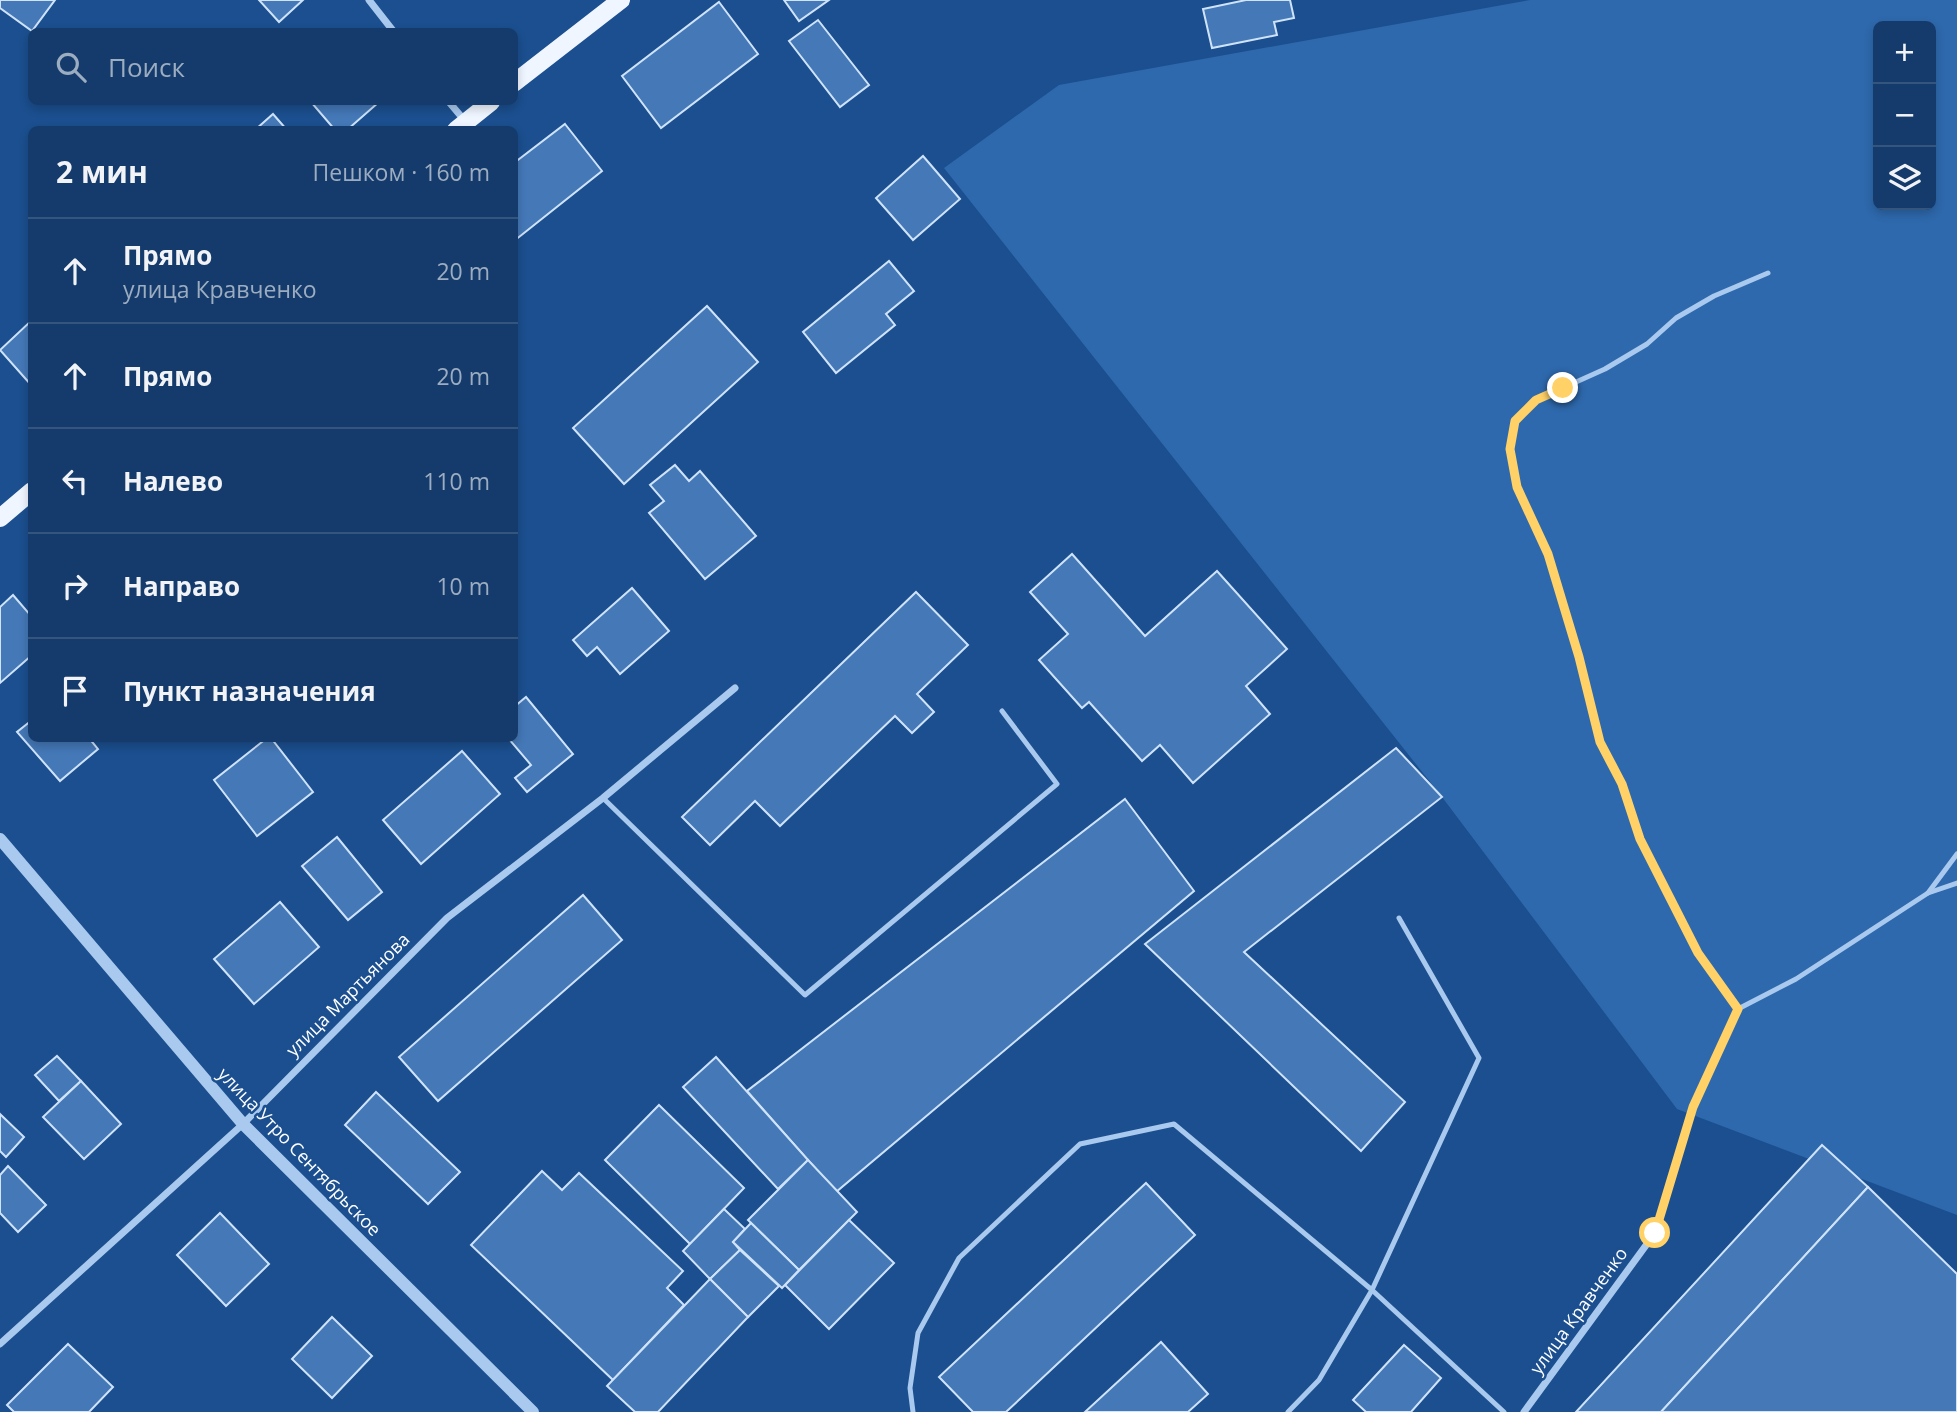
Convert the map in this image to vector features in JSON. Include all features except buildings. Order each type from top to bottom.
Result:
[{"type":"main road","points":[[518,80],[621,0]]},
{"type":"main road","points":[[460,125],[487,105]]},
{"type":"main road","points":[[0,518],[28,494]]},
{"type":"street","points":[[369,0],[391,28]]},
{"type":"street","points":[[451,105],[460,125]]},
{"type":"street","name":"улица Мартьянова","points":[[0,1344],[243,1124],[447,918],[603,798],[735,688]]},
{"type":"street","name":"улица Утро Сентябрьское","points":[[0,839],[243,1124],[533,1412]]},
{"type":"street","name":"улица Кравченко","points":[[1524,1412],[1655,1233],[1693,1107]]},
{"type":"lane","points":[[1738,1009],[1698,953],[1661,883],[1640,839],[1622,784],[1600,742],[1579,657],[1552,567],[1517,487],[1510,449],[1515,421],[1536,400],[1605,369],[1647,344],[1676,318],[1714,296],[1768,273]]},
{"type":"lane","points":[[603,798],[805,995],[1057,784],[1002,711]]},
{"type":"lane","points":[[1928,893],[1957,854]]},
{"type":"lane","points":[[1693,1107],[1738,1009],[1796,979],[1928,893],[1957,883]]},
{"type":"lane","points":[[1288,1412],[1319,1380],[1372,1290],[1479,1058],[1399,918]]},
{"type":"lane","points":[[913,1412],[911,1388],[918,1333],[960,1258],[1080,1144],[1174,1124],[1372,1290],[1504,1412]]},
{"type":"shaded area","points":[[1530,0],[1957,0],[1957,1215],[1677,1109],[1442,797],[944,168],[1059,85]]},
{"type":"route","points":[[1563,388],[1536,400],[1515,421],[1510,449],[1517,487],[1548,554],[1579,657],[1600,742],[1622,784],[1640,839],[1698,953],[1738,1009],[1693,1107],[1655,1233]]}]
